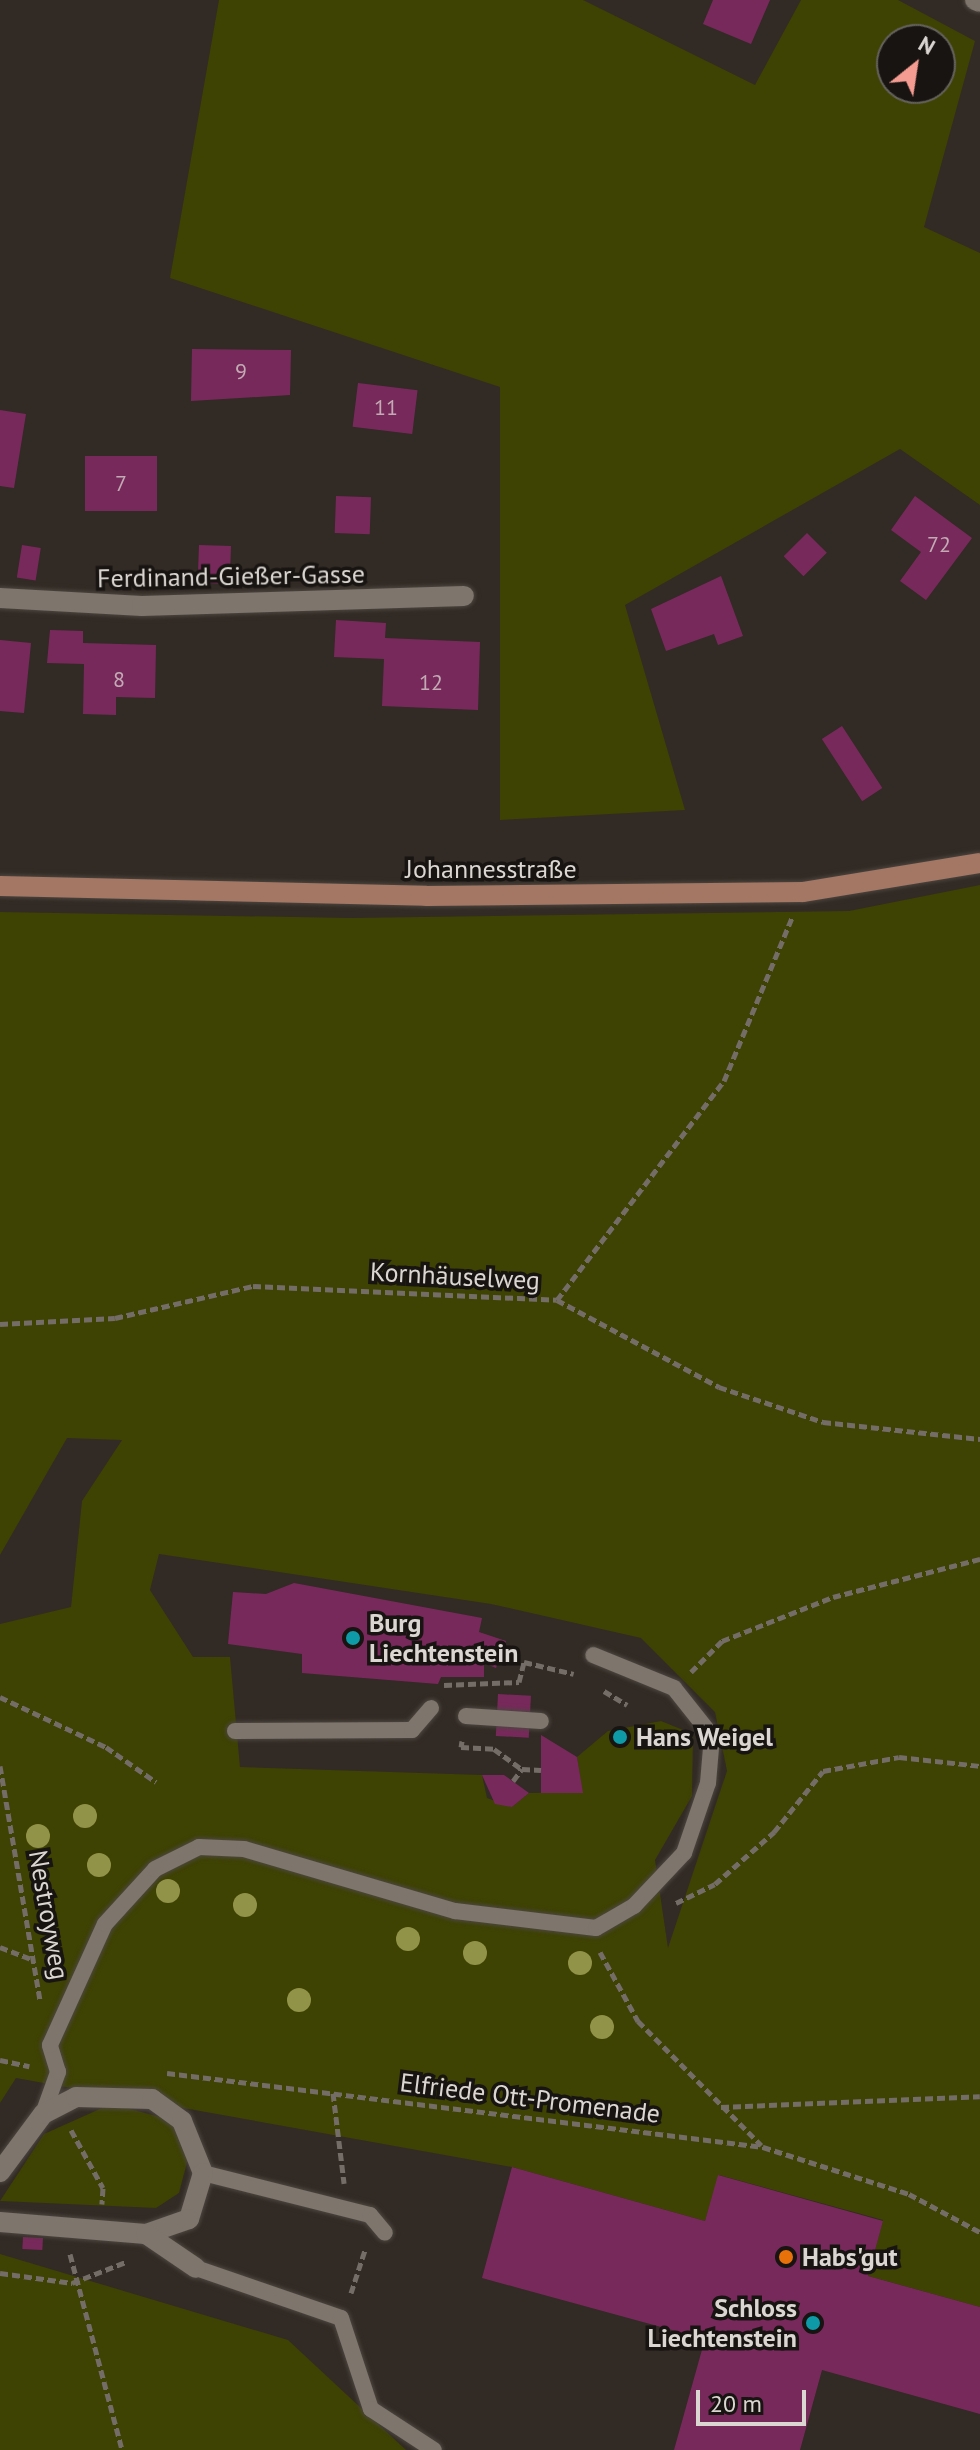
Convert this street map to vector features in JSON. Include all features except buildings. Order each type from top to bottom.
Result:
[{"type":"main road","name":"Johannesstraße","points":[[0,886],[426,896],[803,892],[980,863]]},
{"type":"street","name":"Ferdinand-Gießer-Gasse","points":[[0,598],[142,606],[464,596]]},
{"type":"street","points":[[0,2172],[50,2110],[76,2097],[152,2099],[182,2121],[203,2173],[189,2219],[146,2234],[0,2222]]},
{"type":"street","points":[[146,2234],[196,2268]]},
{"type":"lane","points":[[50,2110],[58,2072],[50,2045],[105,1924],[155,1869],[199,1847],[244,1849],[455,1911],[596,1928],[634,1906],[684,1853],[708,1783],[712,1736],[674,1688],[593,1655]]},
{"type":"lane","points":[[235,1731],[412,1730],[431,1708]]},
{"type":"lane","points":[[466,1716],[541,1721]]},
{"type":"lane","points":[[203,2173],[370,2215],[385,2233]]},
{"type":"lane","points":[[196,2268],[341,2318],[371,2409],[434,2450]]},
{"type":"path","points":[[557,1300],[724,1081],[803,892]]},
{"type":"path","name":"Kornhäuselweg","points":[[0,1324],[115,1318],[253,1286],[557,1300],[719,1387],[823,1422],[980,1439]]},
{"type":"path","points":[[674,1688],[722,1641],[833,1597],[980,1559]]},
{"type":"path","points":[[441,1685],[519,1682],[524,1662],[569,1671]]},
{"type":"path","points":[[0,1697],[106,1747],[156,1782]]},
{"type":"path","points":[[634,1906],[670,1906],[715,1884],[774,1832],[823,1771],[899,1757],[980,1766]]},
{"type":"path","name":"Nestroyweg","points":[[0,1766],[31,1959],[50,2045]]},
{"type":"path","points":[[513,1781],[522,1769],[541,1770]]},
{"type":"path","points":[[596,1928],[600,1952],[638,2021],[763,2147]]},
{"type":"path","points":[[0,1947],[31,1959]]},
{"type":"path","name":"Elfriede Ott-Promenade","points":[[154,2073],[763,2147],[909,2194],[980,2232]]},
{"type":"path","points":[[720,2107],[980,2096]]},
{"type":"path","points":[[50,2110],[103,2188],[101,2209],[68,2227],[72,2283],[122,2450]]},
{"type":"path","points":[[0,2273],[72,2283],[131,2260],[146,2234]]},
{"type":"shaded area","points":[[219,0],[583,0],[755,85],[801,0],[898,0],[943,24],[876,24],[876,104],[956,104],[956,31],[975,41],[924,227],[980,253],[980,505],[900,449],[625,605],[685,810],[500,820],[500,387],[170,278]]},
{"type":"shaded area","points":[[980,885],[980,2307],[868,2276],[883,2220],[719,2175],[705,2221],[512,2167],[16,2078],[0,2103],[0,1624],[71,1607],[82,1501],[122,1440],[67,1438],[0,1555],[0,912],[350,918],[849,911]],"holes":[[[159,1554],[491,1604],[641,1638],[715,1712],[727,1771],[668,1948],[655,1860],[692,1796],[693,1734],[661,1721],[608,1731],[577,1757],[582,1792],[529,1793],[512,1807],[487,1798],[482,1775],[240,1767],[230,1657],[193,1657],[150,1590]]]},
{"type":"shaded area","points":[[111,2104],[160,2117],[181,2132],[190,2151],[179,2193],[156,2208],[0,2201],[44,2134]]},
{"type":"shaded area","points":[[0,2254],[288,2340],[406,2450],[0,2450]]},
{"type":"place","name":"Burg Liechtenstein","points":[[353,1638]]},
{"type":"place","name":"Hans Weigel","points":[[620,1737]]},
{"type":"place","name":"Habs'gut","points":[[786,2257]]},
{"type":"place","name":"Schloss Liechtenstein","points":[[813,2323]]}]
